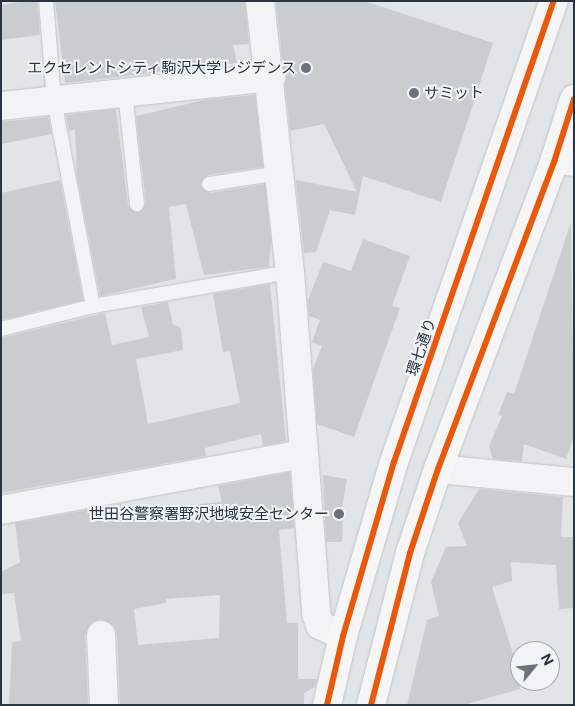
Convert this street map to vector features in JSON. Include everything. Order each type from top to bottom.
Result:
[{"type":"main road","name":"環七通り","points":[[327,705],[343,636],[394,462],[554,1]]},
{"type":"main road","points":[[371,705],[410,553],[438,469],[564,161],[574,99]]},
{"type":"street","points":[[260,1],[271,77],[290,272],[316,613],[320,625],[343,636]]},
{"type":"street","points":[[1,106],[271,77]]},
{"type":"street","points":[[1,510],[303,454]]},
{"type":"street","points":[[438,469],[574,482]]},
{"type":"street","points":[[101,635],[104,705]]},
{"type":"lane","points":[[46,1],[54,100],[93,306]]},
{"type":"lane","points":[[125,92],[137,204]]},
{"type":"lane","points":[[209,184],[280,173]]},
{"type":"lane","points":[[1,329],[93,306],[290,272]]},
{"type":"building","points":[[37,1],[40,35],[1,40],[1,5]]},
{"type":"building","points":[[55,1],[245,1],[249,44],[233,45],[237,63],[65,83]]},
{"type":"building","name":"サミット","points":[[276,1],[364,1],[493,43],[441,202],[363,176],[355,215],[330,210],[316,252],[304,253],[296,180],[357,192],[324,124],[290,131]]},
{"type":"building","points":[[255,95],[263,167],[208,175],[200,185],[210,193],[265,184],[271,242],[269,267],[204,275],[186,204],[169,207],[176,279],[100,296],[77,176],[75,129],[69,131],[66,115],[116,109],[128,205],[138,213],[146,203],[136,116],[204,100]]},
{"type":"building","points":[[48,117],[52,134],[1,144],[1,122]]},
{"type":"building","points":[[60,180],[83,300],[1,320],[1,193]]},
{"type":"building","points":[[571,222],[574,437],[566,459],[524,444],[522,461],[493,459],[489,446],[502,416],[498,415],[507,392],[514,394]]},
{"type":"building","points":[[363,239],[410,256],[392,306],[400,308],[354,437],[317,424],[313,369],[322,346],[312,342],[320,320],[309,316],[308,300],[323,262],[351,271]]},
{"type":"building","points":[[270,284],[286,441],[263,446],[261,434],[205,448],[206,456],[1,493],[1,338],[105,313],[112,345],[149,337],[141,307],[168,302],[173,324],[181,328],[183,350],[136,359],[148,424],[240,403],[230,351],[223,352],[213,294]]},
{"type":"building","points":[[290,472],[294,528],[279,530],[287,623],[298,623],[298,679],[317,679],[315,687],[304,693],[304,705],[120,705],[117,634],[114,626],[101,619],[92,622],[85,635],[88,705],[9,705],[12,642],[21,641],[14,593],[1,594],[1,572],[20,562],[15,523],[121,504],[122,511],[222,502],[218,486]],"holes":[[[220,595],[219,638],[138,645],[134,609],[166,603],[166,599]]]},
{"type":"building","points":[[323,475],[347,479],[340,520],[343,521],[342,542],[326,542]]},
{"type":"building","points":[[479,489],[563,497],[561,537],[574,537],[574,608],[559,609],[556,565],[511,562],[512,581],[492,587],[510,644],[510,691],[513,691],[464,705],[407,705],[427,620],[439,616],[431,582],[446,547],[467,546],[458,523]]},
{"type":"cycle path","points":[[327,705],[343,636],[394,462],[554,1]]},
{"type":"cycle path","points":[[371,705],[410,553],[438,469],[555,159],[574,99]]},
{"type":"place","name":"エクセレントシティ駒沢大学レジデンス","points":[[306,68]]},
{"type":"place","name":"サミット","points":[[414,93]]},
{"type":"place","name":"世田谷警察署野沢地域安全センター","points":[[339,514]]}]
